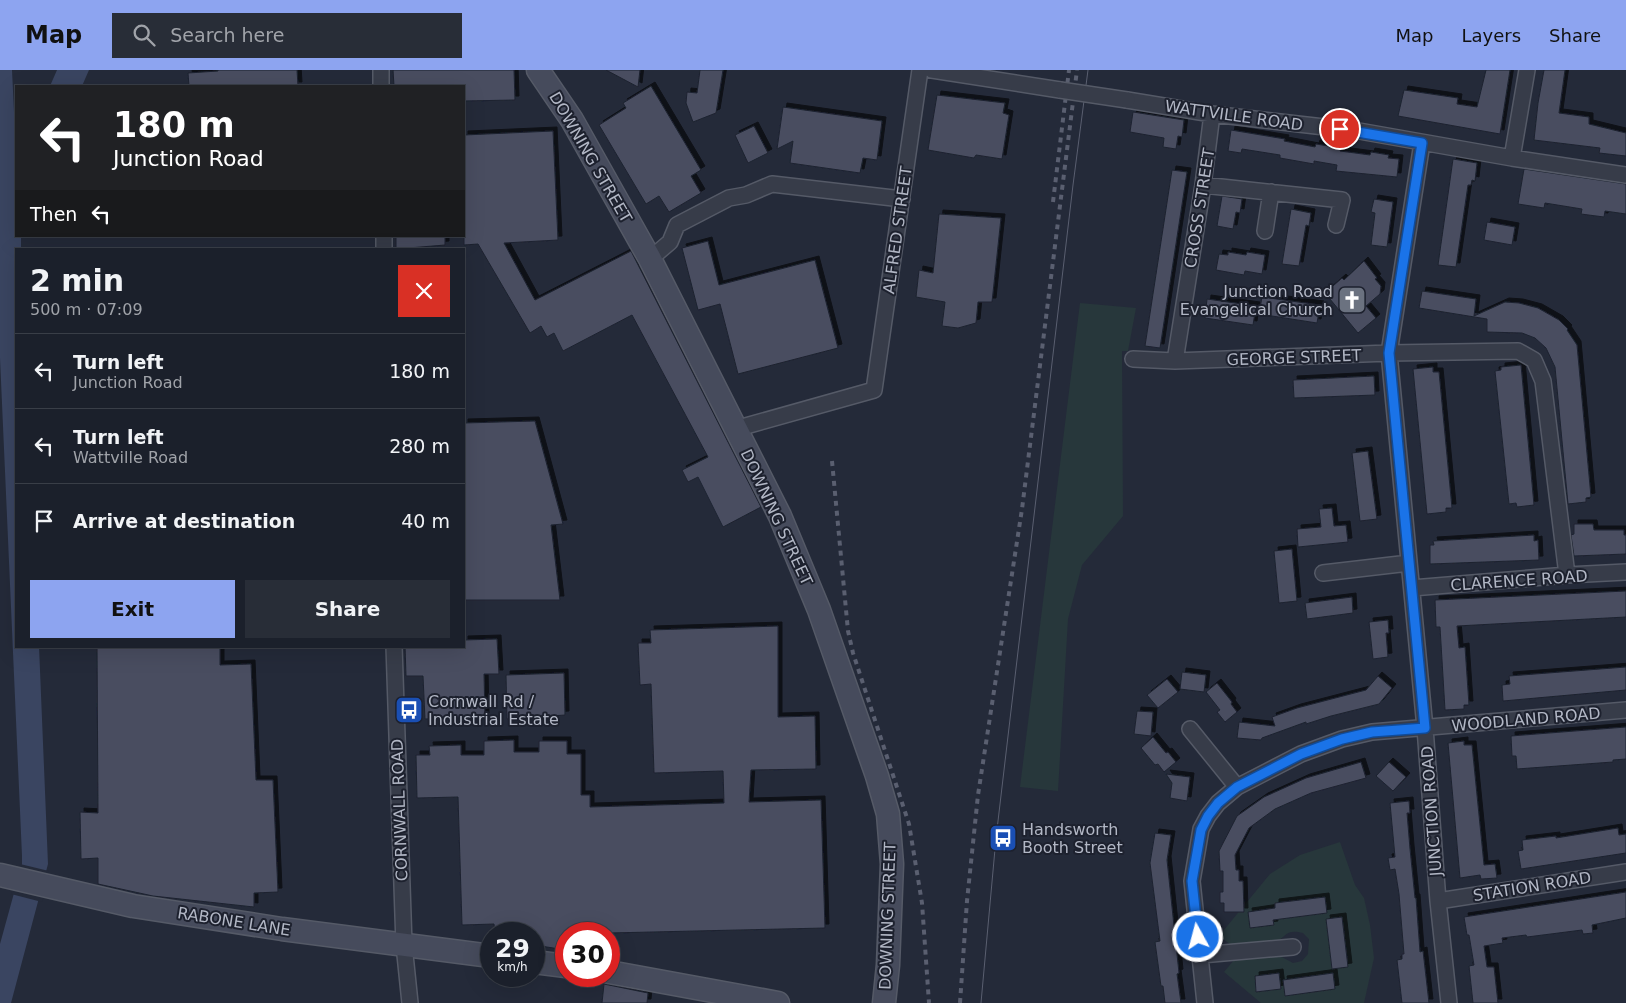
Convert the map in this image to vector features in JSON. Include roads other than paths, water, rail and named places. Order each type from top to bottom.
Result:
[{"type":"street","points":[[381,70],[381,85]]},
{"type":"street","name":"DOWNING STREET","points":[[538,70],[572,120],[650,259],[780,516],[819,610],[877,776],[888,814],[892,864],[888,966],[884,1003]]},
{"type":"street","name":"ALFRED STREET","points":[[735,429],[874,390],[920,70]]},
{"type":"street","name":"WATTVILLE ROAD","points":[[932,70],[1212,114],[1359,132],[1512,158],[1626,174]]},
{"type":"street","points":[[1512,158],[1527,70]]},
{"type":"street","name":"CROSS STREET","points":[[1175,361],[1203,185],[1212,114]]},
{"type":"street","name":"JUNCTION ROAD","points":[[1422,143],[1389,353],[1425,728],[1438,901],[1449,1003]]},
{"type":"street","points":[[650,259],[670,242],[677,226],[730,198],[772,184],[902,199]]},
{"type":"street","points":[[1203,185],[1342,200],[1336,225]]},
{"type":"street","points":[[1266,231],[1272,192]]},
{"type":"street","name":"GEORGE STREET","points":[[1134,359],[1175,361],[1389,353],[1518,351],[1534,360],[1542,381],[1567,575]]},
{"type":"street","points":[[1323,572],[1409,563]]},
{"type":"street","name":"CLARENCE ROAD","points":[[1412,588],[1626,572]]},
{"type":"street","name":"CORNWALL ROAD","points":[[394,648],[404,945],[410,1003]]},
{"type":"street","name":"WOODLAND ROAD","points":[[1205,1003],[1192,881],[1201,830],[1208,816],[1218,803],[1237,787],[1301,754],[1342,739],[1372,732],[1626,710]]},
{"type":"street","points":[[1190,729],[1237,787]]},
{"type":"street","name":"STATION ROAD","points":[[1438,901],[1626,872]]},
{"type":"street","name":"RABONE LANE","points":[[2,875],[133,906],[282,929],[480,955]]},
{"type":"street","points":[[1200,955],[1293,947]]},
{"type":"street","points":[[620,974],[778,1003]]},
{"type":"water","points":[[0,70],[12,70],[15,133],[15,237],[21,237],[21,248],[15,248],[15,648],[39,648],[48,864],[11,1003],[0,1003],[0,944],[22,864],[22,856],[0,358]]},
{"type":"water","points":[[57,70],[89,70],[82,85],[50,85]]},
{"type":"tram line","points":[[981,1003],[996,838],[1088,70]]},
{"type":"railway","points":[[1053,202],[1069,70]]},
{"type":"railway","points":[[960,1003],[967,901],[978,795],[1022,509],[1077,70]]},
{"type":"railway","points":[[832,461],[848,631],[853,653],[909,824],[922,903],[929,1003]]},
{"type":"place","name":"Junction Road Evangelical Church","points":[[1352,300]]},
{"type":"place","name":"Cornwall Rd / Industrial Estate","points":[[409,710]]},
{"type":"place","name":"Handsworth Booth Street","points":[[1003,838]]}]
